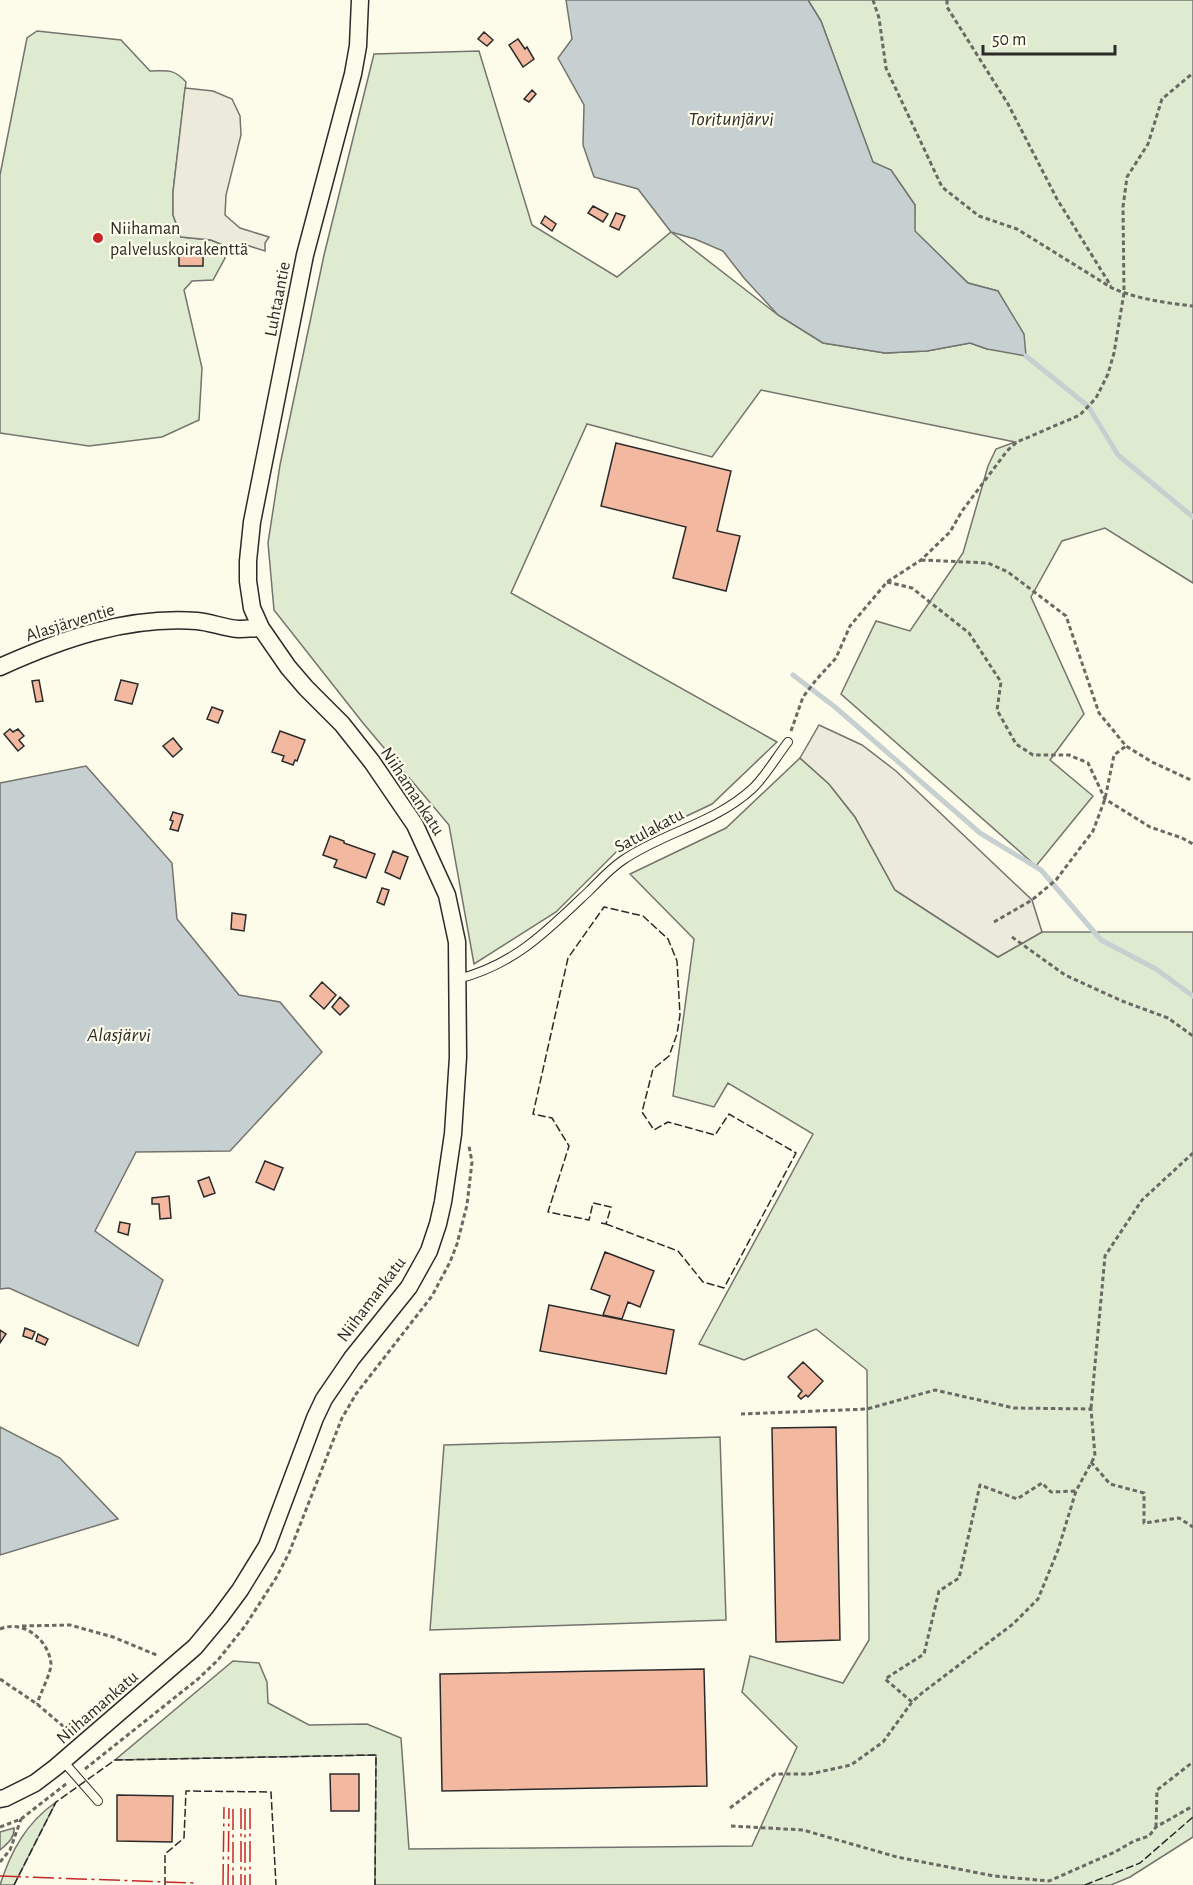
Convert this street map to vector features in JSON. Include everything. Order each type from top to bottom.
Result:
[{"type":"street","name":"Luhtaantie","points":[[252,608],[248,581],[252,522],[305,255],[353,74],[358,46],[360,0]]},
{"type":"street","name":"Niihamankatu","points":[[0,1799],[35,1783],[63,1761],[195,1647],[220,1617],[267,1546],[315,1418],[324,1400],[352,1358],[409,1287],[429,1251],[443,1202],[453,1134],[458,1057],[457,942],[447,895],[415,825],[372,762],[342,724],[288,667],[261,628],[252,608]]},
{"type":"street","name":"Alasjärventie","points":[[0,667],[40,649],[111,627],[136,623],[197,621],[237,629],[261,628]]},
{"type":"lane","name":"Satulakatu","points":[[458,979],[480,973],[513,957],[542,935],[621,861],[642,848],[720,813],[753,789],[788,742]]},
{"type":"lane","points":[[63,1761],[98,1801]]},
{"type":"path","points":[[873,0],[879,18],[886,68],[942,187],[980,216],[1017,229],[1112,288],[1156,301],[1193,306]]},
{"type":"path","points":[[947,0],[947,7],[1008,104],[1057,199],[1112,288]]},
{"type":"path","points":[[788,742],[803,697],[836,658],[850,626],[887,582],[921,560],[950,532],[962,511],[1007,451],[1017,442],[1080,415],[1096,398],[1108,374],[1114,353],[1124,293],[1123,207],[1127,177],[1148,144],[1162,99],[1193,73]]},
{"type":"path","points":[[921,560],[988,563],[1008,572],[1066,616],[1099,713],[1126,746],[1152,762],[1193,781]]},
{"type":"path","points":[[887,582],[912,588],[969,633],[1001,682],[997,710],[1016,744],[1033,755],[1069,755],[1088,763],[1105,799],[1150,827],[1193,844]]},
{"type":"path","points":[[994,922],[1032,900],[1056,880],[1093,831],[1105,799],[1114,756],[1126,746]]},
{"type":"path","points":[[1012,937],[1065,975],[1122,1001],[1168,1018],[1193,1036]]},
{"type":"path","points":[[730,1808],[775,1774],[810,1774],[851,1765],[883,1742],[912,1702],[922,1693],[1013,1624],[1038,1599],[1058,1550],[1076,1491],[1095,1456],[1091,1408],[1105,1256],[1142,1200],[1193,1153]]},
{"type":"path","points":[[741,1414],[867,1409],[935,1390],[1014,1408],[1091,1408]]},
{"type":"path","points":[[1090,1462],[1110,1485],[1144,1493],[1144,1523],[1179,1518],[1193,1527]]},
{"type":"path","points":[[912,1702],[885,1679],[924,1654],[939,1591],[959,1578],[980,1485],[1017,1498],[1042,1483],[1051,1492],[1076,1491]]},
{"type":"path","points":[[0,1629],[70,1625],[113,1637],[176,1664]]},
{"type":"path","points":[[22,1626],[45,1644],[51,1665],[37,1704]]},
{"type":"path","points":[[0,1679],[37,1704],[84,1743]]},
{"type":"path","points":[[1156,1827],[1157,1790],[1193,1762]]},
{"type":"path","points":[[730,1826],[803,1830],[897,1857],[994,1876],[1049,1881],[1149,1836],[1156,1827],[1193,1806]]},
{"type":"path","points":[[0,1862],[10,1850],[21,1819]]},
{"type":"green space","points":[[808,0],[1193,0],[1193,583],[1105,528],[1062,541],[1031,597],[1084,714],[1050,760],[1093,796],[1036,866],[841,694],[876,621],[910,631],[963,553],[988,466],[996,449],[1015,442],[761,390],[712,457],[587,424],[511,593],[777,742],[712,804],[621,847],[556,912],[474,964],[449,825],[363,723],[274,610],[268,543],[280,465],[324,255],[374,54],[479,51],[532,225],[617,277],[671,232],[778,315],[823,343],[885,353],[927,351],[970,343],[987,349],[998,291],[968,283],[914,231],[915,205],[891,170],[873,163],[821,21]]},
{"type":"green space","name":"Niihaman palveluskoirakenttä","points":[[37,31],[121,40],[150,71],[173,72],[186,82],[173,192],[173,215],[181,237],[211,240],[223,245],[225,258],[213,280],[192,281],[184,290],[202,368],[199,420],[162,437],[89,446],[0,433],[0,175],[27,38]]},
{"type":"green space","points":[[800,758],[829,784],[855,817],[895,890],[998,957],[1042,932],[1193,932],[1193,1837],[1130,1877],[1111,1885],[375,1885],[376,1755],[115,1760],[233,1661],[259,1663],[267,1682],[268,1703],[309,1725],[367,1724],[401,1738],[409,1849],[752,1846],[797,1747],[742,1692],[750,1656],[843,1683],[869,1640],[867,1370],[816,1329],[744,1360],[699,1344],[813,1134],[728,1083],[714,1107],[673,1096],[694,939],[630,874],[726,828]]},
{"type":"green space","points":[[720,1437],[726,1620],[430,1630],[444,1445]]},
{"type":"green space","points":[[56,1802],[14,1885],[0,1885],[21,1839],[36,1819]]},
{"type":"green space","points":[[14,1828],[12,1838],[0,1850],[0,1832]]},
{"type":"shaded area","points":[[185,88],[213,91],[232,99],[240,116],[241,135],[226,195],[225,215],[240,228],[269,237],[265,243],[265,251],[243,244],[223,245],[211,240],[181,237],[173,215],[173,192]]},
{"type":"shaded area","points":[[819,725],[862,745],[896,771],[1032,900],[1042,932],[998,957],[895,890],[855,817],[829,784],[800,758]]},
{"type":"water","name":"Toritunjärvi","points":[[566,0],[808,0],[821,21],[873,162],[891,170],[915,205],[915,231],[968,283],[998,291],[1024,334],[1026,356],[987,349],[970,343],[927,351],[885,353],[823,343],[778,315],[723,251],[671,232],[638,189],[594,177],[583,145],[584,105],[558,58],[572,39]]},
{"type":"water","name":"Alasjärvi","points":[[86,766],[172,863],[177,919],[239,995],[280,1002],[322,1052],[230,1151],[136,1152],[95,1231],[163,1280],[138,1346],[9,1288],[0,1289],[0,783]]},
{"type":"water","points":[[0,1427],[60,1458],[118,1519],[0,1555]]},
{"type":"building","points":[[484,32],[493,40],[487,46],[478,39]]},
{"type":"building","points":[[518,39],[525,49],[527,47],[534,59],[523,67],[509,45]]},
{"type":"building","points":[[532,90],[536,94],[529,102],[524,99]]},
{"type":"building","points":[[593,206],[608,214],[603,222],[588,213]]},
{"type":"building","points":[[616,213],[625,216],[619,230],[610,226]]},
{"type":"building","points":[[545,216],[556,224],[552,231],[541,223]]},
{"type":"building","points":[[179,249],[197,249],[197,252],[203,252],[203,266],[179,266]]},
{"type":"building","points":[[616,443],[731,471],[717,531],[740,536],[726,591],[673,578],[686,527],[601,506]]},
{"type":"building","points":[[39,680],[43,701],[36,702],[32,681]]},
{"type":"building","points":[[121,680],[138,684],[132,704],[115,700]]},
{"type":"building","points":[[212,707],[223,711],[218,723],[207,719]]},
{"type":"building","points":[[10,729],[13,732],[18,729],[24,736],[19,740],[24,746],[18,751],[4,734]]},
{"type":"building","points":[[280,731],[305,740],[297,761],[295,760],[293,765],[282,761],[284,756],[272,752]]},
{"type":"building","points":[[173,738],[182,749],[173,757],[163,746]]},
{"type":"building","points":[[173,812],[183,815],[178,831],[170,829]]},
{"type":"building","points":[[330,836],[375,854],[366,878],[334,867],[337,860],[323,855]]},
{"type":"building","points":[[393,851],[408,857],[400,879],[385,872]]},
{"type":"building","points":[[382,888],[389,890],[384,905],[377,902]]},
{"type":"building","points":[[232,913],[246,915],[244,931],[231,929]]},
{"type":"building","points":[[322,982],[336,995],[324,1009],[310,996]]},
{"type":"building","points":[[340,997],[349,1006],[340,1015],[332,1007]]},
{"type":"building","points":[[265,1161],[283,1168],[274,1190],[256,1182]]},
{"type":"building","points":[[209,1177],[215,1193],[204,1197],[198,1181]]},
{"type":"building","points":[[169,1196],[171,1218],[160,1219],[159,1204],[152,1204],[152,1198]]},
{"type":"building","points":[[120,1222],[130,1224],[128,1235],[118,1232]]},
{"type":"building","points":[[605,1252],[654,1271],[640,1307],[628,1302],[622,1319],[603,1315],[610,1296],[591,1289]]},
{"type":"building","points":[[549,1305],[674,1330],[666,1374],[540,1351]]},
{"type":"building","points":[[25,1328],[35,1332],[32,1339],[23,1336]]},
{"type":"building","points":[[0,1330],[6,1334],[0,1343]]},
{"type":"building","points":[[38,1334],[48,1339],[45,1345],[36,1341]]},
{"type":"building","points":[[803,1362],[823,1381],[808,1397],[806,1395],[801,1399],[798,1396],[802,1391],[788,1377]]},
{"type":"building","points":[[836,1427],[840,1640],[776,1642],[772,1428]]},
{"type":"building","points":[[704,1669],[707,1786],[442,1791],[440,1674]]},
{"type":"building","points":[[330,1774],[359,1774],[359,1811],[331,1811]]},
{"type":"building","points":[[117,1795],[173,1796],[172,1842],[117,1841]]},
{"type":"waterway","points":[[1026,356],[1088,406],[1118,455],[1193,517]]},
{"type":"waterway","points":[[793,675],[835,707],[980,833],[1041,870],[1101,940],[1156,969],[1193,996]]},
{"type":"fence","points":[[601,1223],[606,1224],[611,1207],[593,1203],[589,1220],[548,1212],[569,1146],[552,1118],[533,1114],[568,958],[604,907],[643,916],[668,939],[677,961],[680,1015],[677,1034],[669,1056],[653,1069],[642,1112],[654,1130],[668,1122],[715,1135],[729,1114],[796,1153],[724,1288],[703,1282],[678,1251],[606,1224]]},
{"type":"fence","points":[[14,1885],[56,1802],[115,1760],[376,1755],[375,1885]]},
{"type":"fence","points":[[165,1885],[165,1854],[184,1838],[186,1791],[271,1792],[276,1885]]},
{"type":"fence","points":[[1085,1885],[1140,1863],[1193,1817]]},
{"type":"power","points":[[223,1885],[224,1807]]},
{"type":"power","points":[[228,1885],[229,1808]]},
{"type":"power","points":[[241,1808],[241,1885]]},
{"type":"power","points":[[250,1808],[250,1885]]},
{"type":"power","points":[[233,1809],[233,1885]]},
{"type":"power","points":[[245,1809],[245,1885]]},
{"type":"power","points":[[0,1876],[194,1883]]},
{"type":"place","name":"Niihaman palveluskoirakenttä","points":[[98,238]]}]
